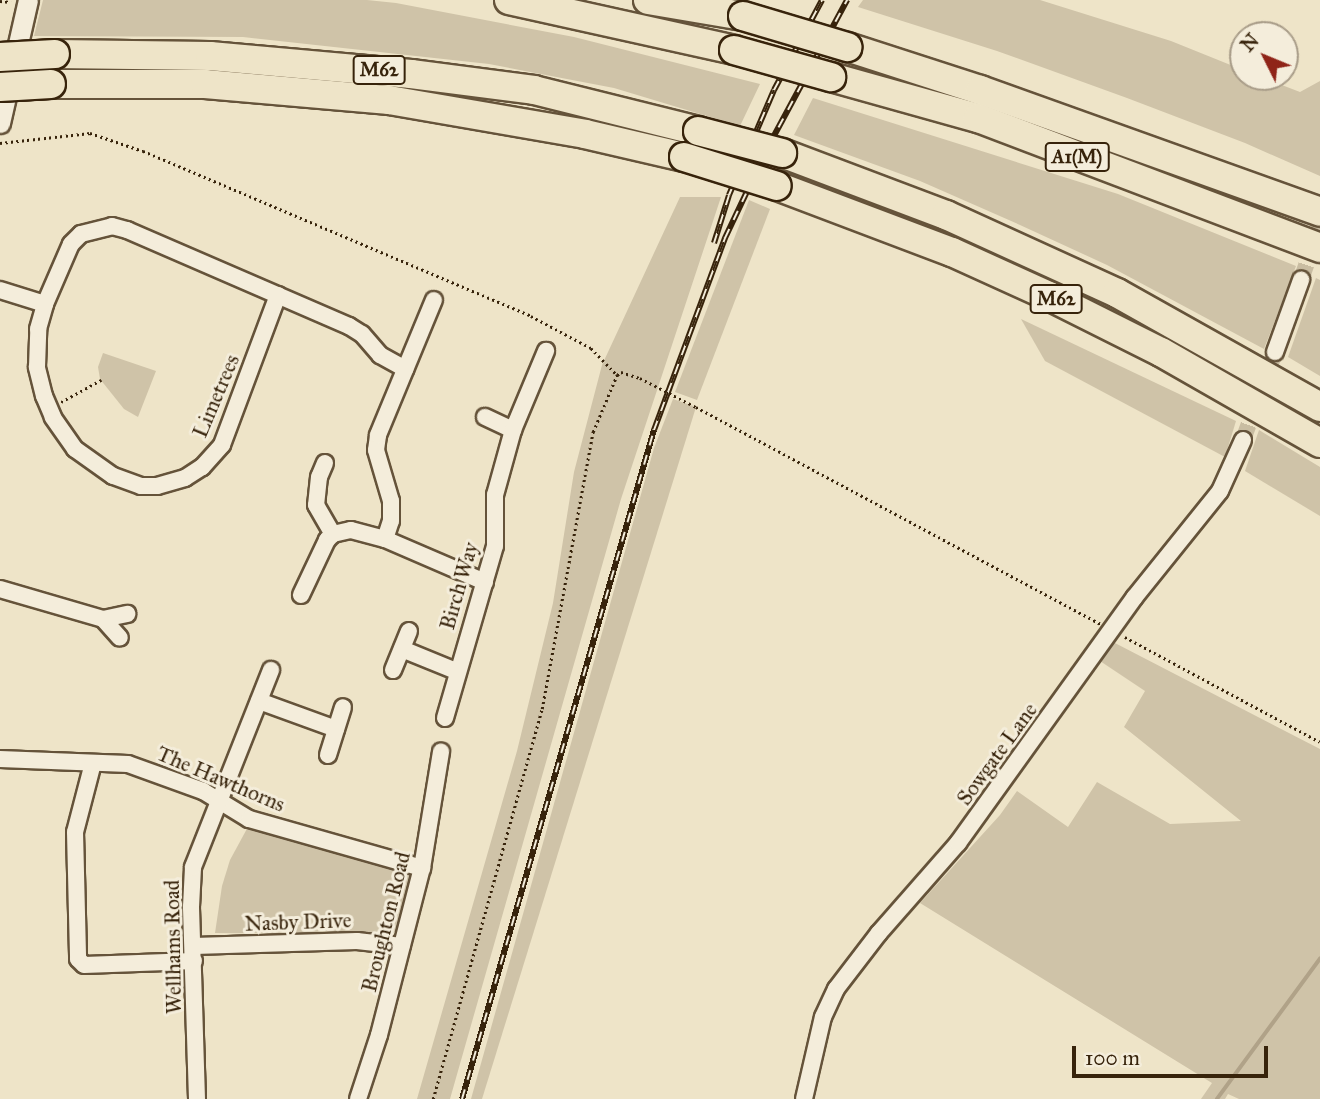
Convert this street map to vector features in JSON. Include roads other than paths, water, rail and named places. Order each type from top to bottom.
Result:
[{"type":"highway","name":"A1(M)","points":[[509,0],[734,50],[978,118],[1320,248]]},
{"type":"highway","name":"A1(M)","points":[[648,0],[743,16],[847,47],[980,90],[1320,212]]},
{"type":"highway","points":[[695,0],[743,16]]},
{"type":"highway","name":"M62","points":[[0,57],[55,54],[210,56],[411,74],[534,90],[782,153],[946,215],[1117,293],[1320,407]]},
{"type":"highway","name":"M62","points":[[0,87],[51,84],[205,84],[389,100],[585,134],[684,158],[777,186],[952,252],[1049,296],[1161,352],[1320,443]]},
{"type":"street","points":[[0,123],[28,0]]},
{"type":"street","name":"Limetrees","points":[[278,295],[222,445],[202,467],[185,478],[172,484],[149,486],[113,476],[75,449],[49,409],[37,366],[38,329],[45,304],[71,244],[81,234],[112,226],[278,295],[337,320],[362,334],[380,355],[405,369]]},
{"type":"street","points":[[1275,352],[1301,280]]},
{"type":"street","points":[[0,290],[45,304]]},
{"type":"street","points":[[385,539],[391,521],[391,501],[376,450],[378,435],[434,300]]},
{"type":"street","name":"Birch Way","points":[[445,718],[456,671],[495,546],[495,495],[513,430],[546,351]]},
{"type":"street","points":[[485,417],[513,430]]},
{"type":"street","name":"Sowgate Lane","points":[[804,1099],[823,1017],[836,989],[878,933],[958,843],[1111,629],[1220,491],[1242,440]]},
{"type":"street","points":[[325,463],[318,477],[316,505],[333,534]]},
{"type":"street","points":[[333,534],[362,531],[485,582]]},
{"type":"street","points":[[301,595],[333,534]]},
{"type":"street","points":[[0,589],[103,619],[127,614]]},
{"type":"street","points":[[103,619],[120,638]]},
{"type":"street","name":"Birch Way","points":[[393,670],[409,631]]},
{"type":"street","points":[[402,649],[456,671]]},
{"type":"street","name":"Wellhams Road","points":[[197,1099],[193,867],[271,670]]},
{"type":"street","points":[[259,701],[336,729]]},
{"type":"street","points":[[328,755],[343,707]]},
{"type":"street","name":"Broughton Road","points":[[358,1099],[379,1035],[422,868],[440,752]]},
{"type":"street","name":"The Hawthorns","points":[[0,759],[128,764],[220,800],[249,819],[422,868]]},
{"type":"street","name":"Nasby Drive","points":[[93,763],[75,832],[78,960],[84,965],[357,941],[402,947]]},
{"type":"waterway","points":[[1217,1099],[1320,959]]},
{"type":"tunnel","points":[[1301,280],[1320,225]]},
{"type":"tunnel","points":[[1243,440],[1275,352]]},
{"type":"railway","points":[[714,243],[729,195],[774,90],[822,0]]},
{"type":"railway","points":[[462,1099],[654,430],[725,238],[769,145],[847,0]]}]
